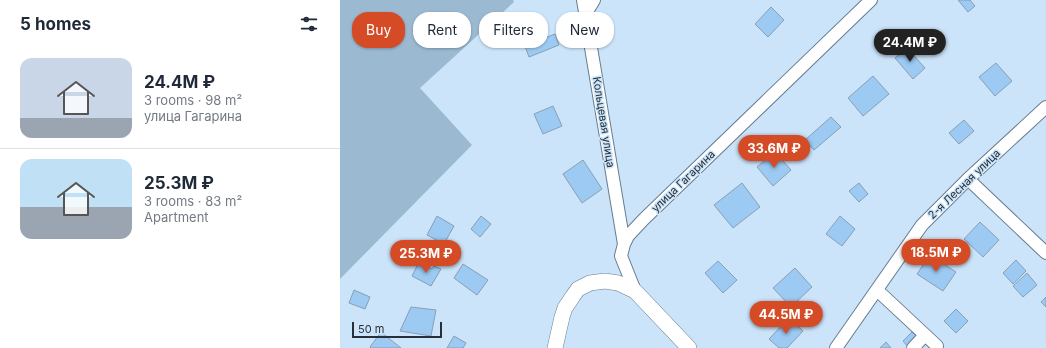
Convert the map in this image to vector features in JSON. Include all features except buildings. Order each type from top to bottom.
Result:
[{"type":"main road","points":[[555,348],[565,308],[578,289],[590,283],[605,281],[618,283],[635,290],[689,348]]},
{"type":"street","name":"Кольцевая улица","points":[[583,0],[586,12]]},
{"type":"street","points":[[587,12],[594,0]]},
{"type":"street","name":"улица Гагарина","points":[[624,244],[628,236],[639,223],[870,0]]},
{"type":"street","name":"Кольцевая улица","points":[[592,48],[624,244]]},
{"type":"street","name":"2-я Лесная улица","points":[[836,348],[922,225],[968,179],[1046,107]]},
{"type":"street","points":[[968,179],[1046,253]]},
{"type":"street","points":[[624,244],[621,256],[635,290]]},
{"type":"street","points":[[877,290],[936,346]]},
{"type":"street","points":[[913,348],[925,335]]},
{"type":"shaded area","points":[[340,0],[513,0],[514,2],[503,12],[479,12],[479,34],[471,41],[471,12],[413,12],[413,48],[464,48],[420,88],[472,145],[340,279]]}]
